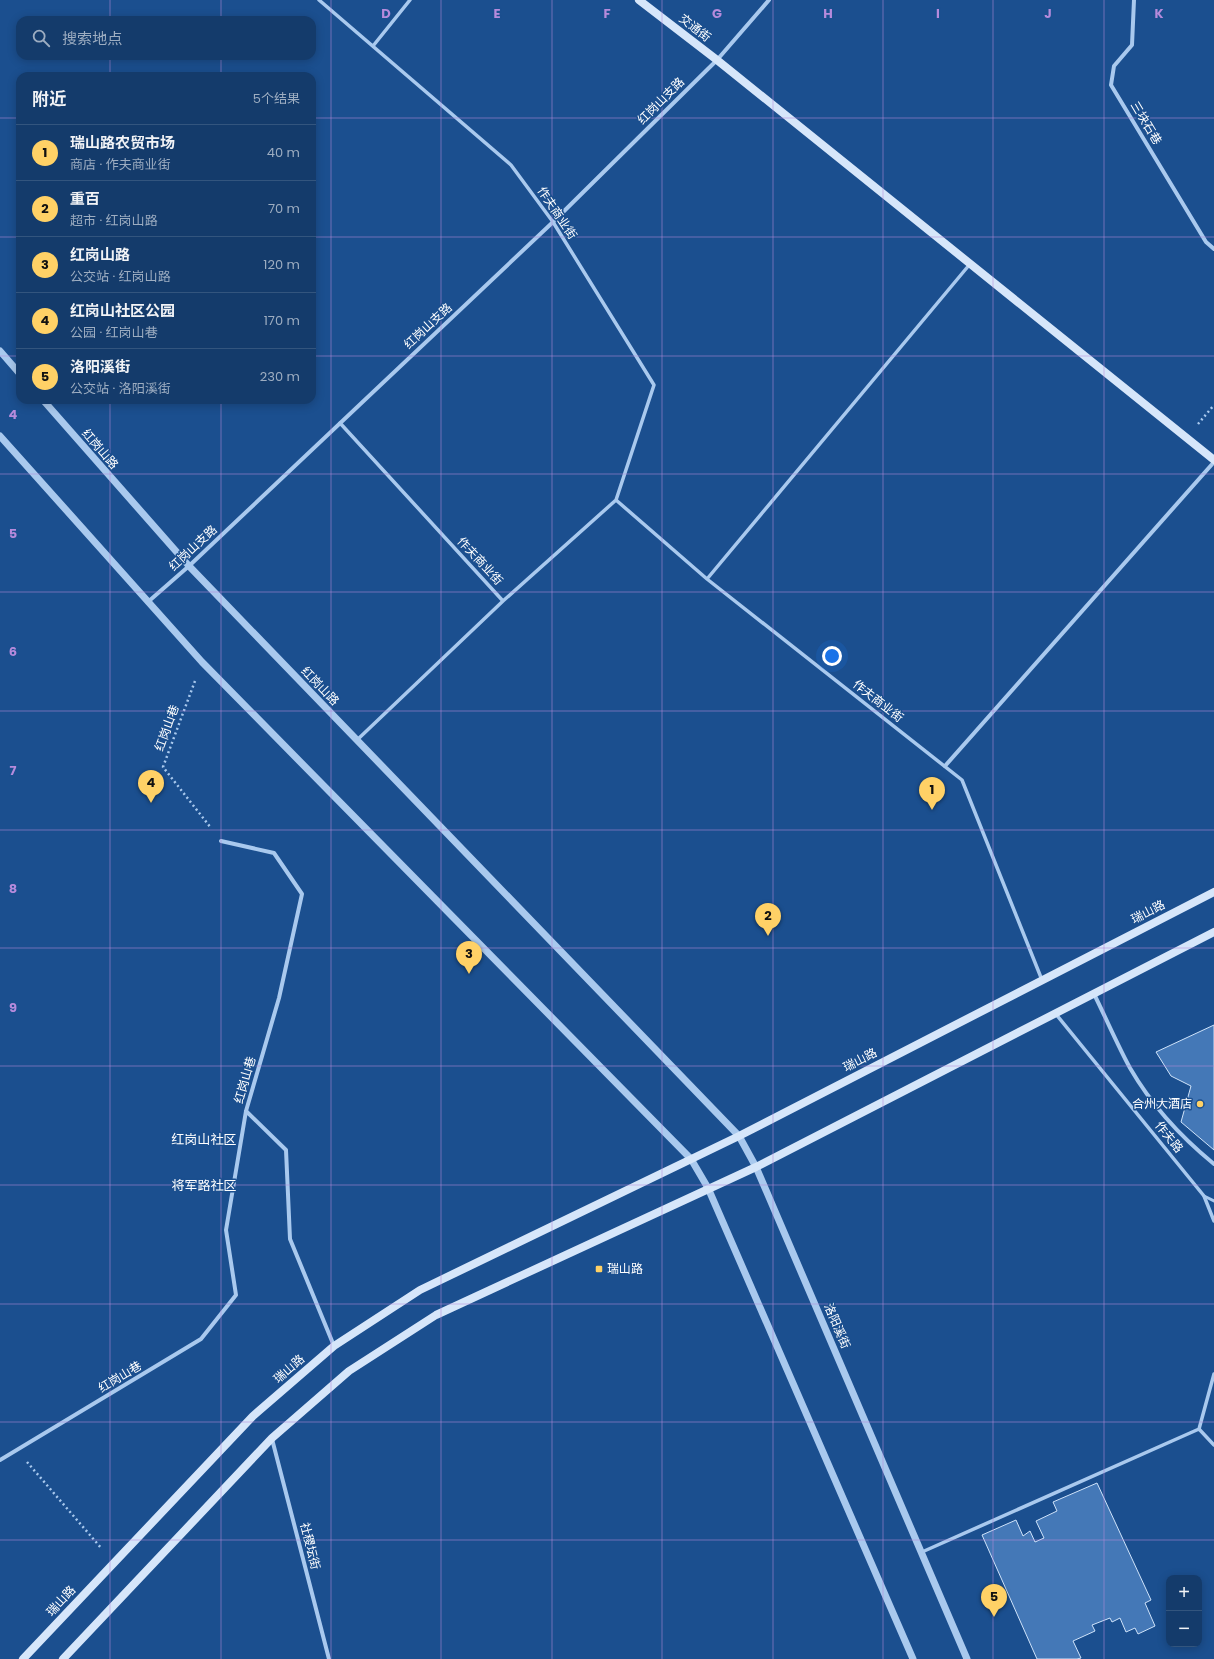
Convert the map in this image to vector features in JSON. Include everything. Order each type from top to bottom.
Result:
[{"type":"main road","name":"交通街","points":[[639,0],[717,60],[1214,461]]},
{"type":"main road","name":"瑞山路","points":[[23,1659],[253,1416],[334,1346],[420,1290],[739,1136],[1214,892]]},
{"type":"main road","points":[[63,1659],[272,1438],[349,1371],[436,1315],[756,1167],[1214,932]]},
{"type":"street","name":"作夫商业街","points":[[319,0],[511,165],[553,222],[654,385],[616,500],[504,601],[340,423]]},
{"type":"street","points":[[373,46],[410,0]]},
{"type":"street","name":"红岗山支路","points":[[149,601],[189,566],[553,222],[717,60],[769,0]]},
{"type":"street","name":"三块石巷","points":[[1134,0],[1132,45],[1114,66],[1112,85],[1206,242],[1214,249]]},
{"type":"street","points":[[707,579],[970,264]]},
{"type":"street","points":[[0,351],[16,369]]},
{"type":"street","name":"红岗山路","points":[[47,404],[189,566],[739,1136]]},
{"type":"street","points":[[0,436],[202,662],[691,1158],[708,1188],[913,1659]]},
{"type":"street","points":[[945,766],[1214,461]]},
{"type":"street","name":"作夫商业街","points":[[616,500],[707,579],[962,780],[1042,980]]},
{"type":"street","points":[[358,740],[504,601]]},
{"type":"street","name":"红岗山巷","points":[[0,1460],[201,1340],[236,1295],[226,1230],[246,1111],[278,998],[302,894],[274,853],[221,841]]},
{"type":"street","points":[[1094,994],[1130,1067],[1147,1095],[1172,1127],[1214,1164]]},
{"type":"street","name":"作夫路","points":[[1055,1014],[1204,1196],[1214,1221]]},
{"type":"street","points":[[246,1111],[286,1150],[290,1239],[334,1346]]},
{"type":"street","name":"洛阳溪街","points":[[739,1136],[756,1167],[968,1659]]},
{"type":"street","points":[[1199,1429],[1214,1374]]},
{"type":"street","points":[[922,1552],[1199,1429]]},
{"type":"street","points":[[1199,1429],[1214,1445]]},
{"type":"street","name":"社稷坛街","points":[[272,1438],[329,1659]]},
{"type":"lane","points":[[1204,1196],[1214,1201]]},
{"type":"path","points":[[1186,438],[1214,405]]},
{"type":"path","name":"红岗山巷","points":[[202,662],[163,767],[221,841]]},
{"type":"path","points":[[17,1450],[114,1563]]},
{"type":"building","name":"合州大酒店","points":[[1214,1025],[1214,1150],[1181,1122],[1191,1086],[1171,1076],[1156,1052]]},
{"type":"building","points":[[1097,1483],[1151,1600],[1145,1603],[1155,1626],[1138,1634],[1135,1628],[1126,1632],[1120,1618],[1112,1622],[1110,1618],[1092,1625],[1095,1631],[1073,1641],[1081,1658],[1037,1659],[982,1535],[1016,1520],[1023,1536],[1030,1531],[1035,1542],[1044,1538],[1036,1521],[1057,1511],[1053,1502]]},
{"type":"place","name":"红岗山社区公园","points":[[151,803]]},
{"type":"place","name":"瑞山路农贸市场","points":[[932,810]]},
{"type":"place","name":"重百","points":[[768,936]]},
{"type":"place","name":"红岗山路","points":[[469,974]]},
{"type":"place","name":"合州大酒店","points":[[1200,1104]]},
{"type":"place","name":"瑞山路","points":[[599,1269]]},
{"type":"place","name":"洛阳溪街","points":[[994,1617]]},
{"type":"district","name":"红岗山社区","points":[[204,1139]]},
{"type":"district","name":"将军路社区","points":[[204,1185]]}]
